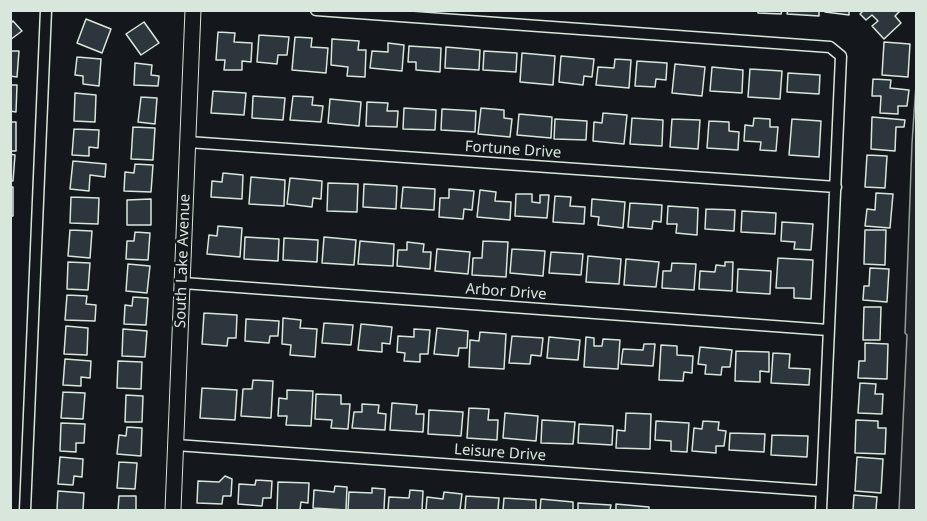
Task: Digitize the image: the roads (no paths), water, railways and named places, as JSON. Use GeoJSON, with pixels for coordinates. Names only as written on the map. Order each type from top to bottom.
{"type":"FeatureCollection","features":[{"type":"Feature","properties":{"kind":"street"},"geometry":{"type":"LineString","coordinates":[[25,510],[46,10]]}},
{"type":"Feature","properties":{"kind":"street","name":"South Lake Avenue"},"geometry":{"type":"LineString","coordinates":[[173,510],[192,10]]}},
{"type":"Feature","properties":{"kind":"street"},"geometry":{"type":"LineString","coordinates":[[316,10],[830,47],[841,57],[821,510]]}},
{"type":"Feature","properties":{"kind":"street","name":"Fortune Drive"},"geometry":{"type":"LineString","coordinates":[[188,142],[836,187]]}},
{"type":"Feature","properties":{"kind":"street","name":"Arbor Drive"},"geometry":{"type":"LineString","coordinates":[[183,283],[828,330]]}},
{"type":"Feature","properties":{"kind":"street","name":"Leisure Drive"},"geometry":{"type":"LineString","coordinates":[[176,445],[821,491]]}}]}
